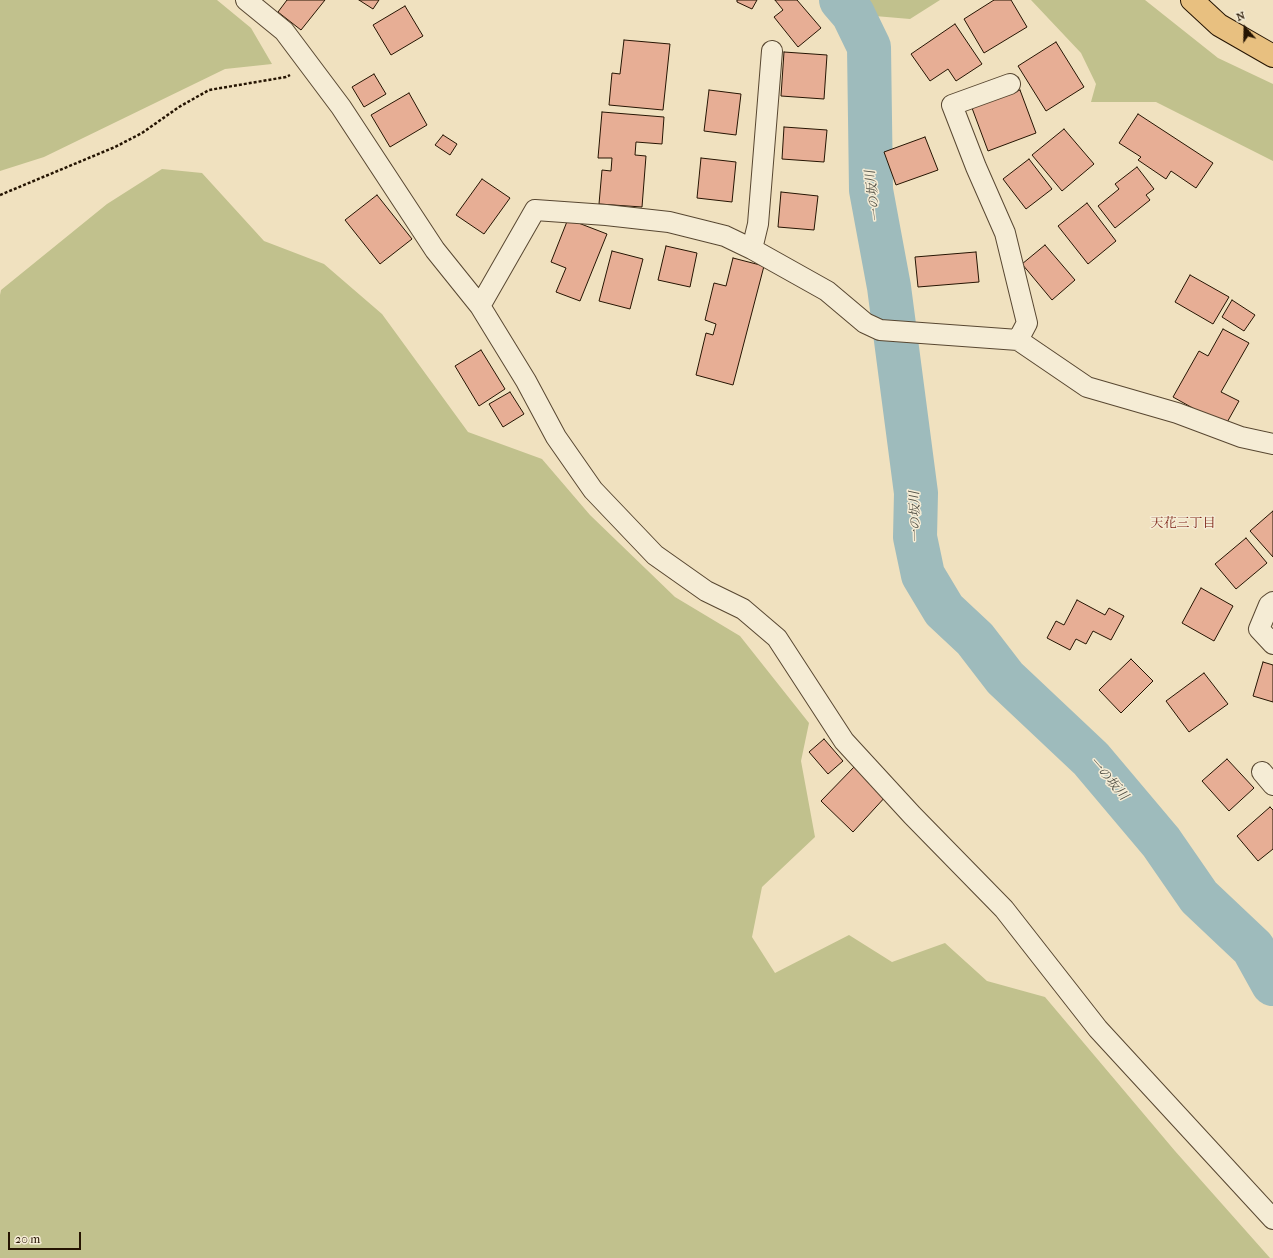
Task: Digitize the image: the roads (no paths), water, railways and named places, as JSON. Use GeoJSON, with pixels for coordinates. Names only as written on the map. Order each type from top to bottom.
{"type":"FeatureCollection","features":[{"type":"Feature","properties":{"kind":"main road"},"geometry":{"type":"LineString","coordinates":[[1192,0],[1219,25],[1273,56]]}},
{"type":"Feature","properties":{"kind":"street"},"geometry":{"type":"LineString","coordinates":[[246,0],[284,31],[341,106],[435,250],[480,306],[526,381],[556,437],[593,490],[655,555],[706,591],[743,609],[777,638],[844,741],[912,815],[1004,909],[1098,1029],[1273,1219]]}},
{"type":"Feature","properties":{"kind":"street"},"geometry":{"type":"LineString","coordinates":[[752,249],[758,224],[772,51]]}},
{"type":"Feature","properties":{"kind":"street"},"geometry":{"type":"LineString","coordinates":[[1010,84],[952,105],[976,167],[1005,233],[1027,323],[1018,340]]}},
{"type":"Feature","properties":{"kind":"street"},"geometry":{"type":"LineString","coordinates":[[480,306],[535,210],[606,215],[669,222],[725,236],[752,249],[827,291],[865,323],[880,330],[1018,340],[1087,387],[1177,414],[1241,437],[1273,444]]}},
{"type":"Feature","properties":{"kind":"street"},"geometry":{"type":"LineString","coordinates":[[1273,602],[1269,605],[1259,629],[1273,644]]}},
{"type":"Feature","properties":{"kind":"waterway","name":"一の坂川"},"geometry":{"type":"LineString","coordinates":[[841,0],[853,14],[869,47],[871,190],[889,287],[916,493],[915,537],[923,575],[944,610],[975,639],[1005,678],[1091,759],[1161,842],[1199,897],[1253,948],[1273,984]]}},
{"type":"Feature","properties":{"kind":"district","name":"天花三丁目"},"geometry":{"type":"Point","coordinates":[1183,524]}}]}
